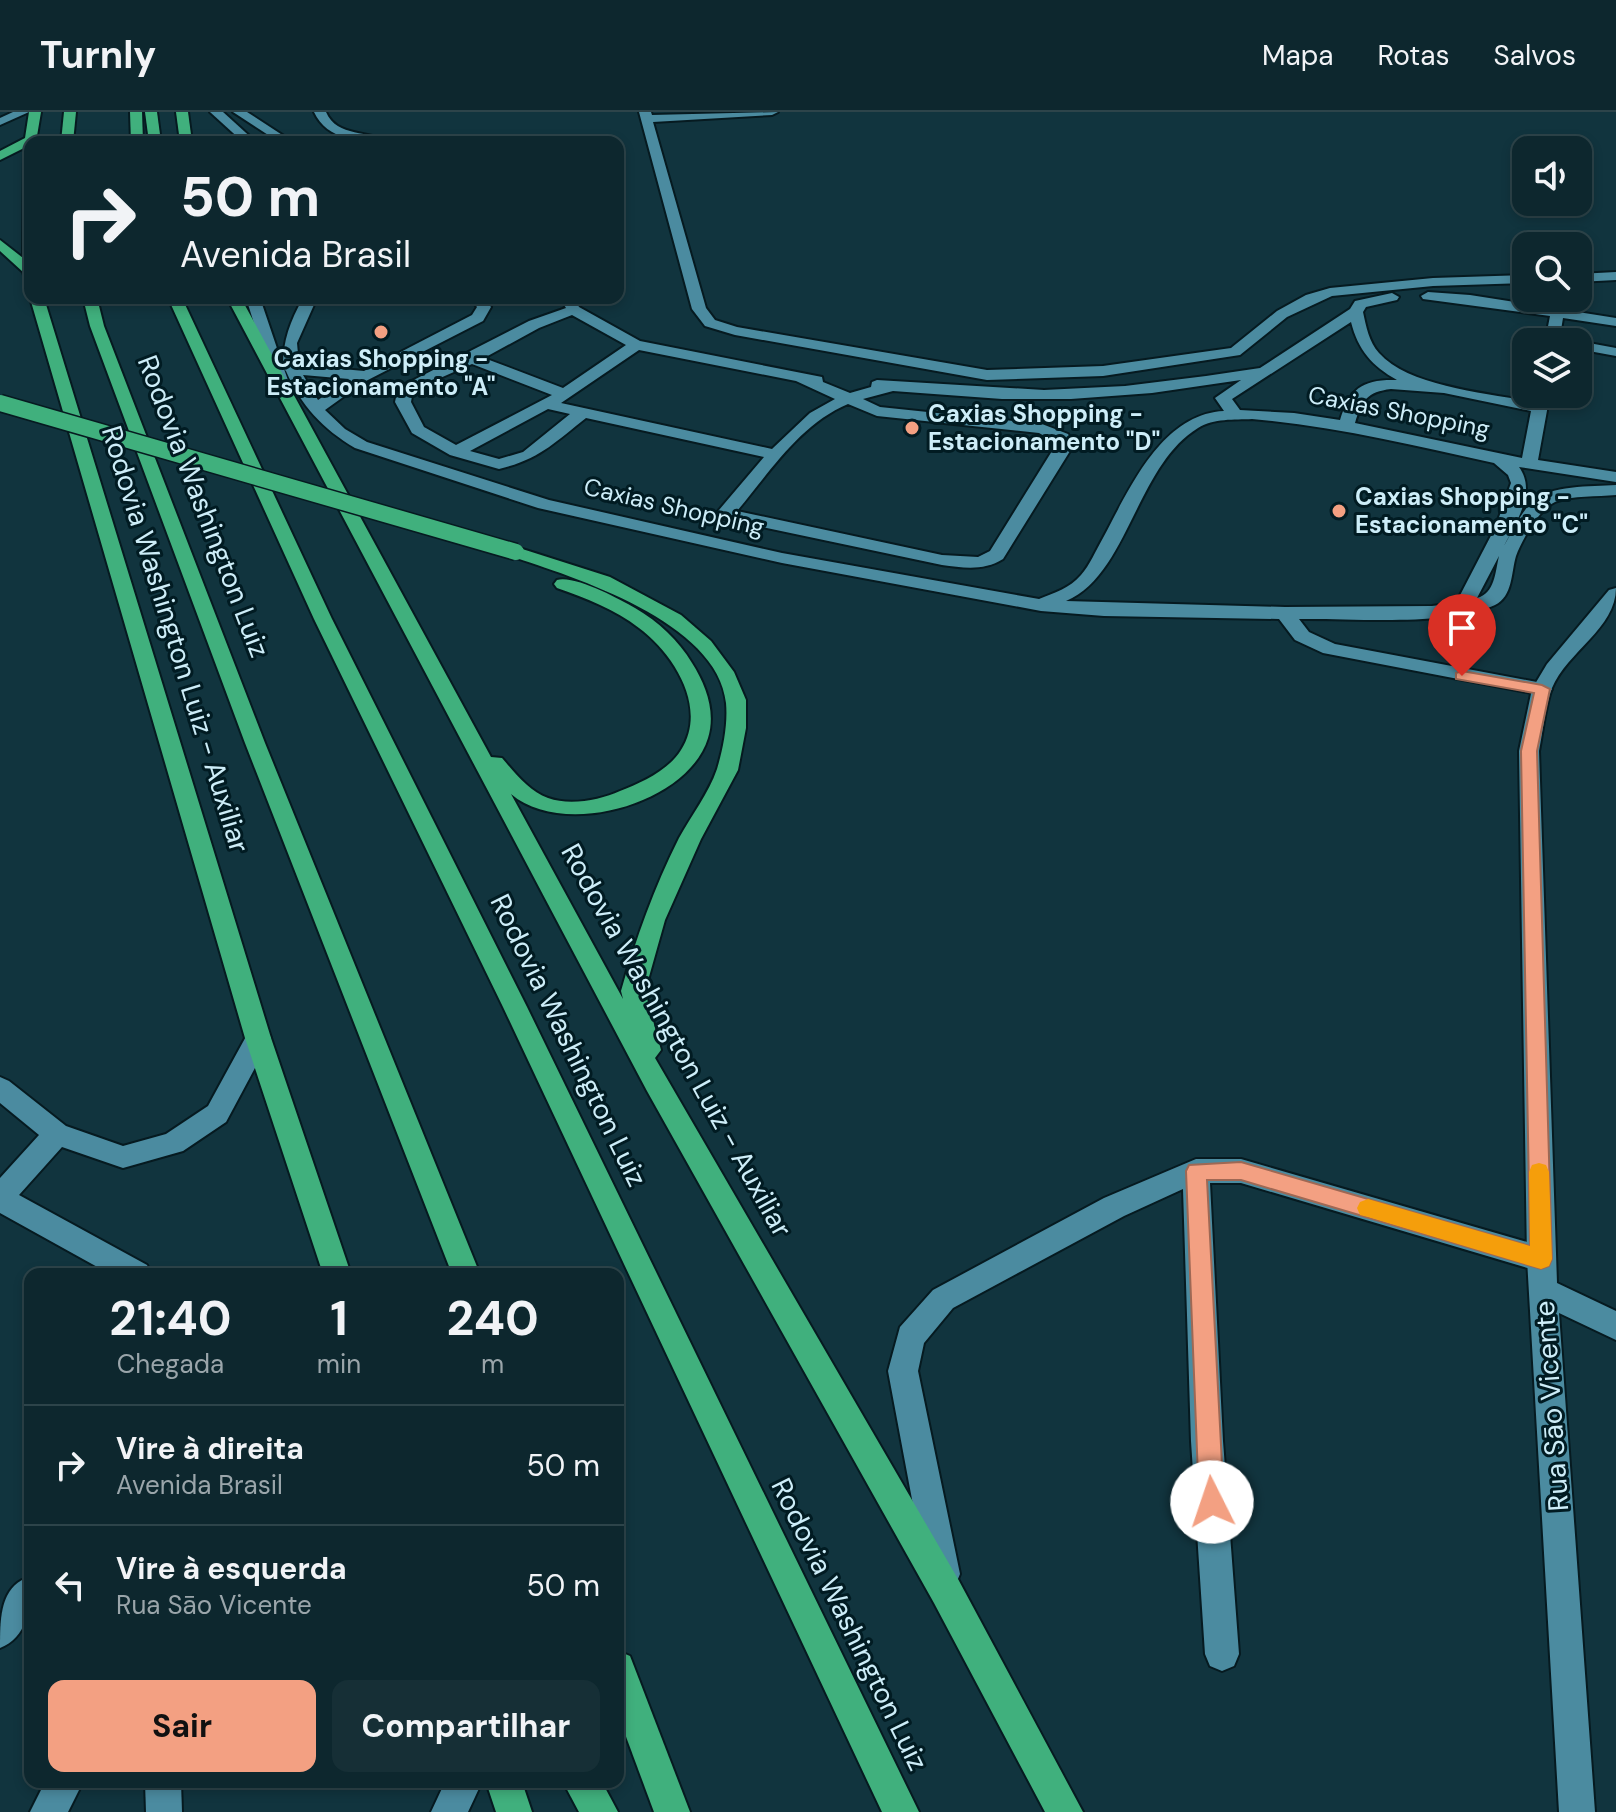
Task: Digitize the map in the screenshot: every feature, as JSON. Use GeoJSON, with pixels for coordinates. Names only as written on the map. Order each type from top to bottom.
{"type":"FeatureCollection","features":[{"type":"Feature","properties":{"kind":"highway"},"geometry":{"type":"LineString","coordinates":[[31,136],[35,112]]}},
{"type":"Feature","properties":{"kind":"highway"},"geometry":{"type":"LineString","coordinates":[[68,136],[70,112]]}},
{"type":"Feature","properties":{"kind":"highway"},"geometry":{"type":"LineString","coordinates":[[136,112],[137,136]]}},
{"type":"Feature","properties":{"kind":"highway"},"geometry":{"type":"LineString","coordinates":[[151,112],[154,136]]}},
{"type":"Feature","properties":{"kind":"highway"},"geometry":{"type":"LineString","coordinates":[[182,112],[186,136]]}},
{"type":"Feature","properties":{"kind":"highway"},"geometry":{"type":"LineString","coordinates":[[0,156],[24,145]]}},
{"type":"Feature","properties":{"kind":"highway"},"geometry":{"type":"LineString","coordinates":[[0,244],[24,268]]}},
{"type":"Feature","properties":{"kind":"highway","name":"Rodovia Washington Luiz - Auxiliar"},"geometry":{"type":"LineString","coordinates":[[39,304],[258,1038],[335,1268]]}},
{"type":"Feature","properties":{"kind":"highway","name":"Rodovia Washington Luiz"},"geometry":{"type":"LineString","coordinates":[[92,304],[97,326],[255,743],[464,1268]]}},
{"type":"Feature","properties":{"kind":"highway","name":"Rodovia Washington Luiz"},"geometry":{"type":"LineString","coordinates":[[178,304],[323,619],[515,1007],[901,1812]]}},
{"type":"Feature","properties":{"kind":"highway","name":"Rodovia Washington Luiz - Auxiliar"},"geometry":{"type":"LineString","coordinates":[[237,304],[656,1084],[946,1591],[1065,1812]]}},
{"type":"Feature","properties":{"kind":"highway"},"geometry":{"type":"LineString","coordinates":[[0,403],[514,559],[624,609],[655,631],[684,661],[699,697],[700,727],[690,753],[667,777],[627,797],[577,808],[551,807],[525,796],[471,737]]}},
{"type":"Feature","properties":{"kind":"highway"},"geometry":{"type":"LineString","coordinates":[[0,419],[604,581],[674,619],[711,654],[724,672],[736,700],[736,728],[727,770],[690,839],[653,920],[633,991],[656,1084]]}},
{"type":"Feature","properties":{"kind":"highway"},"geometry":{"type":"LineString","coordinates":[[624,1684],[672,1812]]}},
{"type":"Feature","properties":{"kind":"highway"},"geometry":{"type":"LineString","coordinates":[[506,1788],[514,1812]]}},
{"type":"Feature","properties":{"kind":"highway"},"geometry":{"type":"LineString","coordinates":[[585,1788],[600,1812]]}},
{"type":"Feature","properties":{"kind":"main road"},"geometry":{"type":"LineString","coordinates":[[0,119],[20,112]]}},
{"type":"Feature","properties":{"kind":"main road"},"geometry":{"type":"LineString","coordinates":[[208,112],[211,122],[229,136]]}},
{"type":"Feature","properties":{"kind":"main road"},"geometry":{"type":"LineString","coordinates":[[216,112],[243,136]]}},
{"type":"Feature","properties":{"kind":"main road"},"geometry":{"type":"LineString","coordinates":[[223,112],[257,136]]}},
{"type":"Feature","properties":{"kind":"main road"},"geometry":{"type":"LineString","coordinates":[[241,113],[266,112]]}},
{"type":"Feature","properties":{"kind":"main road"},"geometry":{"type":"LineString","coordinates":[[320,112],[322,120],[333,128],[362,136]]}},
{"type":"Feature","properties":{"kind":"main road"},"geometry":{"type":"LineString","coordinates":[[772,112],[646,116],[699,309],[710,323],[735,331],[987,375],[1103,371],[1235,352],[1282,314],[1311,298],[1330,292],[1418,283],[1512,280]]}},
{"type":"Feature","properties":{"kind":"main road"},"geometry":{"type":"LineString","coordinates":[[241,113],[277,136]]}},
{"type":"Feature","properties":{"kind":"main road"},"geometry":{"type":"LineString","coordinates":[[1592,277],[1616,276]]}},
{"type":"Feature","properties":{"kind":"main road","name":"Caxias Shopping"},"geometry":{"type":"LineString","coordinates":[[1041,605],[1072,592],[1089,578],[1162,455],[1210,402],[1356,312],[1360,304],[1414,296],[1470,299],[1616,322]]}},
{"type":"Feature","properties":{"kind":"main road"},"geometry":{"type":"LineString","coordinates":[[255,304],[283,389]]}},
{"type":"Feature","properties":{"kind":"main road"},"geometry":{"type":"LineString","coordinates":[[289,334],[306,304]]}},
{"type":"Feature","properties":{"kind":"main road"},"geometry":{"type":"LineString","coordinates":[[315,409],[368,375],[478,318],[484,307],[482,304]]}},
{"type":"Feature","properties":{"kind":"main road"},"geometry":{"type":"LineString","coordinates":[[583,412],[529,455],[499,464],[456,452],[418,430],[403,402],[403,395],[406,388],[471,358],[549,310],[570,304],[636,345],[803,379],[845,400],[877,411],[1042,429],[1062,437],[1065,443],[997,555],[990,560],[968,563],[916,555],[725,514],[810,422],[845,400],[894,386]]}},
{"type":"Feature","properties":{"kind":"main road","name":"Caxias Shopping"},"geometry":{"type":"LineString","coordinates":[[289,305],[290,367],[315,409],[339,432],[361,445],[544,504],[782,558],[1041,605],[1285,613],[1432,612],[1465,601],[1490,558],[1519,489],[1518,479],[1500,459]]}},
{"type":"Feature","properties":{"kind":"main road"},"geometry":{"type":"LineString","coordinates":[[1356,312],[1361,339],[1373,356],[1398,374],[1427,387]]}},
{"type":"Feature","properties":{"kind":"main road"},"geometry":{"type":"LineString","coordinates":[[1556,328],[1557,314]]}},
{"type":"Feature","properties":{"kind":"main road"},"geometry":{"type":"LineString","coordinates":[[456,452],[565,394],[636,345]]}},
{"type":"Feature","properties":{"kind":"main road"},"geometry":{"type":"LineString","coordinates":[[1592,348],[1616,352]]}},
{"type":"Feature","properties":{"kind":"main road"},"geometry":{"type":"LineString","coordinates":[[471,358],[565,394]]}},
{"type":"Feature","properties":{"kind":"main road"},"geometry":{"type":"LineString","coordinates":[[290,367],[339,376],[368,375]]}},
{"type":"Feature","properties":{"kind":"main road"},"geometry":{"type":"LineString","coordinates":[[1178,385],[1259,372]]}},
{"type":"Feature","properties":{"kind":"main road","name":"Caxias Shopping"},"geometry":{"type":"LineString","coordinates":[[803,379],[976,394],[1046,395],[1178,385],[1234,413],[1287,416]]}},
{"type":"Feature","properties":{"kind":"main road"},"geometry":{"type":"LineString","coordinates":[[1345,428],[1359,393],[1367,387],[1399,383],[1512,398]]}},
{"type":"Feature","properties":{"kind":"main road","name":"Caxias Shopping"},"geometry":{"type":"LineString","coordinates":[[1178,385],[1210,402],[1500,459],[1616,477]]}},
{"type":"Feature","properties":{"kind":"main road"},"geometry":{"type":"LineString","coordinates":[[546,404],[777,455]]}},
{"type":"Feature","properties":{"kind":"main road"},"geometry":{"type":"LineString","coordinates":[[1529,463],[1539,408]]}},
{"type":"Feature","properties":{"kind":"main road"},"geometry":{"type":"LineString","coordinates":[[1465,601],[1491,600],[1501,588],[1508,554],[1536,507],[1547,499],[1566,494],[1616,490]]}},
{"type":"Feature","properties":{"kind":"main road"},"geometry":{"type":"LineString","coordinates":[[1505,522],[1525,528]]}},
{"type":"Feature","properties":{"kind":"main road"},"geometry":{"type":"LineString","coordinates":[[1089,578],[1129,610]]}},
{"type":"Feature","properties":{"kind":"main road","name":"Rua Sāo Vicente"},"geometry":{"type":"LineString","coordinates":[[1577,1812],[1541,1259],[1529,751],[1542,689],[1554,668],[1616,594]]}},
{"type":"Feature","properties":{"kind":"main road"},"geometry":{"type":"LineString","coordinates":[[1285,613],[1302,636],[1330,649],[1542,689]]}},
{"type":"Feature","properties":{"kind":"main road"},"geometry":{"type":"LineString","coordinates":[[0,1088],[57,1134],[123,1157],[174,1143],[217,1114],[258,1038]]}},
{"type":"Feature","properties":{"kind":"main road"},"geometry":{"type":"LineString","coordinates":[[57,1134],[0,1198],[126,1268]]}},
{"type":"Feature","properties":{"kind":"main road"},"geometry":{"type":"LineString","coordinates":[[1196,1171],[1207,1441],[1222,1654]]}},
{"type":"Feature","properties":{"kind":"main road"},"geometry":{"type":"LineString","coordinates":[[946,1591],[903,1371],[910,1337],[943,1299],[1114,1207],[1196,1171],[1241,1171],[1541,1259]]}},
{"type":"Feature","properties":{"kind":"main road"},"geometry":{"type":"LineString","coordinates":[[1544,1291],[1616,1326]]}},
{"type":"Feature","properties":{"kind":"main road"},"geometry":{"type":"LineString","coordinates":[[0,1631],[17,1595]]}},
{"type":"Feature","properties":{"kind":"main road"},"geometry":{"type":"LineString","coordinates":[[48,1812],[62,1788]]}},
{"type":"Feature","properties":{"kind":"main road"},"geometry":{"type":"LineString","coordinates":[[163,1788],[164,1812]]}},
{"type":"Feature","properties":{"kind":"main road"},"geometry":{"type":"LineString","coordinates":[[449,1812],[461,1788]]}},
{"type":"Feature","properties":{"kind":"slow traffic"},"geometry":{"type":"LineString","coordinates":[[1368,1208],[1541,1259],[1539,1172]]}},
{"type":"Feature","properties":{"kind":"place","name":"Caxias Shopping - Estacionamento \"A\""},"geometry":{"type":"Point","coordinates":[381,332]}},
{"type":"Feature","properties":{"kind":"place","name":"Caxias Shopping - Estacionamento \"D\""},"geometry":{"type":"Point","coordinates":[912,428]}},
{"type":"Feature","properties":{"kind":"place","name":"Caxias Shopping - Estacionamento \"C\""},"geometry":{"type":"Point","coordinates":[1339,511]}},
{"type":"Feature","properties":{"kind":"route"},"geometry":{"type":"LineString","coordinates":[[1212,1502],[1196,1171],[1241,1171],[1541,1259],[1529,751],[1542,689],[1462,676]]}}]}
